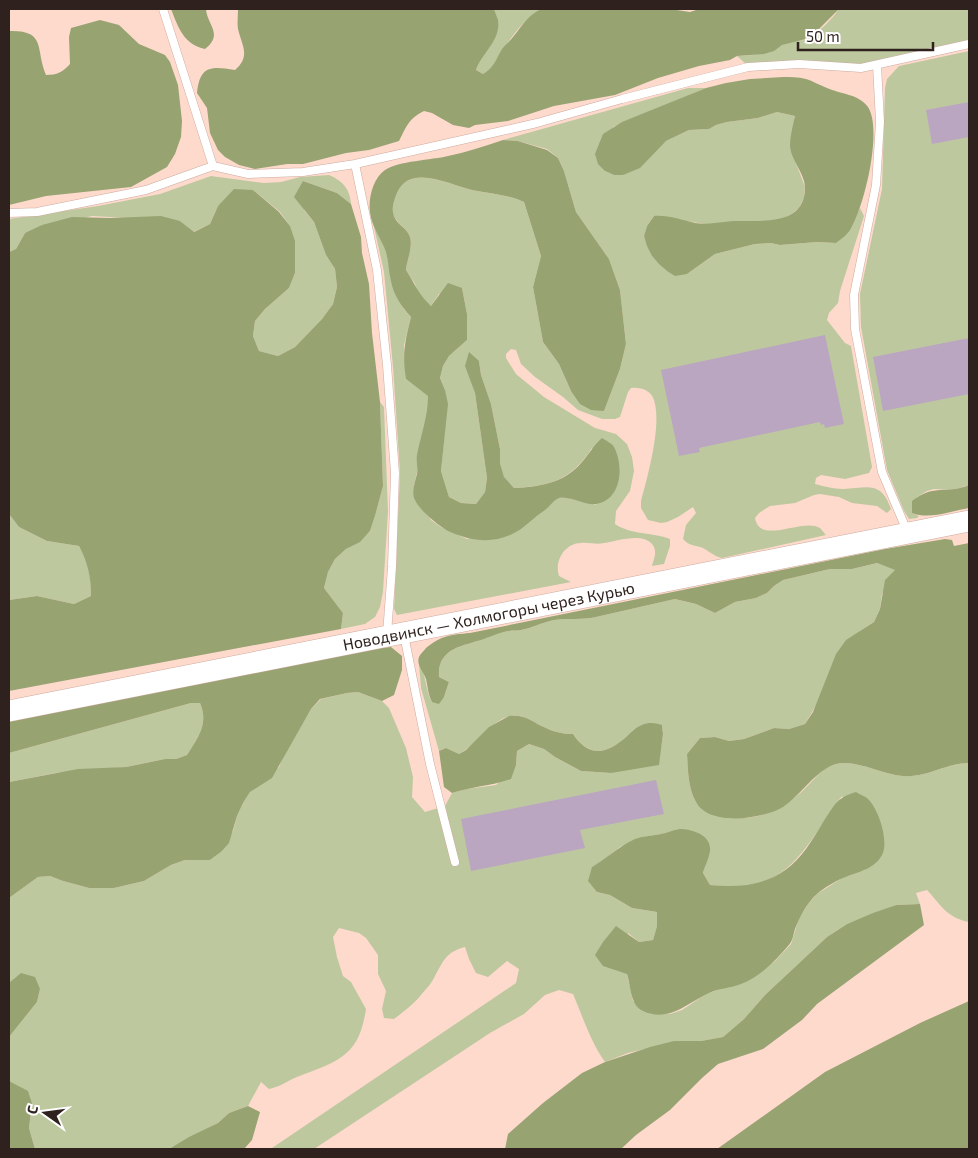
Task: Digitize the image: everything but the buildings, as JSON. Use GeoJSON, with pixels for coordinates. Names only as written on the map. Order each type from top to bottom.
{"type":"FeatureCollection","features":[{"type":"Feature","properties":{"kind":"main road","name":"Новодвинск — Холмогоры через Курью"},"geometry":{"type":"LineString","coordinates":[[9,711],[969,521]]}},
{"type":"Feature","properties":{"kind":"lane"},"geometry":{"type":"LineString","coordinates":[[163,9],[213,166]]}},
{"type":"Feature","properties":{"kind":"lane"},"geometry":{"type":"LineString","coordinates":[[9,213],[37,212],[146,190],[213,166],[248,174],[302,172],[355,164],[537,124],[622,99],[748,67],[798,64],[861,68],[969,44]]}},
{"type":"Feature","properties":{"kind":"lane"},"geometry":{"type":"LineString","coordinates":[[877,65],[880,122],[876,185],[854,295],[855,330],[882,472],[908,532]]}},
{"type":"Feature","properties":{"kind":"lane"},"geometry":{"type":"LineString","coordinates":[[355,164],[377,270],[387,365],[395,473],[392,568],[396,635],[455,862]]}},
{"type":"Feature","properties":{"kind":"green space"},"geometry":{"type":"Polygon","coordinates":[[[171,9],[206,9],[214,34],[211,44],[205,49],[192,44],[179,29],[171,9]]]}},
{"type":"Feature","properties":{"kind":"green space"},"geometry":{"type":"Polygon","coordinates":[[[238,9],[494,9],[498,20],[497,34],[476,70],[483,74],[492,66],[502,49],[525,22],[541,9],[670,9],[690,12],[699,9],[839,9],[806,39],[782,45],[774,51],[764,54],[737,56],[730,60],[699,66],[658,78],[615,95],[554,106],[508,121],[475,125],[469,128],[453,125],[432,113],[424,111],[411,120],[399,141],[369,150],[346,153],[303,164],[287,164],[255,169],[239,165],[225,157],[218,150],[210,133],[207,108],[197,93],[201,77],[208,70],[219,68],[235,70],[243,60],[244,51],[238,29],[238,9]]]}},
{"type":"Feature","properties":{"kind":"green space"},"geometry":{"type":"Polygon","coordinates":[[[494,9],[541,9],[519,28],[491,69],[483,74],[476,70],[495,36],[497,20],[494,9]]]}},
{"type":"Feature","properties":{"kind":"green space"},"geometry":{"type":"Polygon","coordinates":[[[839,9],[969,9],[969,40],[861,65],[797,60],[746,64],[737,56],[760,54],[785,44],[804,40],[823,27],[839,9]]]}},
{"type":"Feature","properties":{"kind":"green space"},"geometry":{"type":"Polygon","coordinates":[[[100,20],[119,25],[139,44],[165,55],[170,62],[178,85],[182,121],[181,137],[175,154],[167,167],[131,187],[46,196],[9,205],[9,31],[29,34],[35,38],[46,75],[50,75],[57,74],[70,64],[69,37],[71,28],[100,20]]]}},
{"type":"Feature","properties":{"kind":"green space"},"geometry":{"type":"Polygon","coordinates":[[[969,51],[969,485],[954,490],[934,489],[927,491],[917,497],[912,513],[919,516],[909,519],[887,470],[861,327],[860,294],[882,189],[885,88],[887,79],[899,66],[969,51]]]}},
{"type":"Feature","properties":{"kind":"green space"},"geometry":{"type":"Polygon","coordinates":[[[797,77],[809,80],[860,99],[868,107],[872,118],[873,150],[861,205],[850,230],[836,243],[755,244],[715,254],[687,274],[675,276],[659,264],[647,246],[644,236],[647,226],[654,216],[710,224],[733,221],[767,221],[788,216],[797,210],[802,202],[805,184],[790,146],[795,116],[777,112],[758,118],[727,122],[709,129],[689,130],[666,141],[640,168],[623,175],[614,175],[605,171],[598,164],[595,154],[603,134],[622,122],[706,88],[750,79],[797,77]]]}},
{"type":"Feature","properties":{"kind":"green space"},"geometry":{"type":"Polygon","coordinates":[[[688,88],[706,88],[613,127],[605,171],[614,175],[623,175],[666,141],[689,130],[709,129],[727,122],[758,118],[777,112],[795,116],[790,147],[805,187],[804,198],[799,208],[777,221],[767,222],[750,221],[705,224],[654,216],[647,226],[644,236],[652,256],[667,271],[687,274],[715,254],[755,244],[836,243],[853,224],[860,208],[864,216],[840,291],[838,303],[829,313],[827,320],[845,343],[851,346],[872,467],[869,473],[845,479],[821,475],[816,478],[815,484],[840,489],[872,488],[883,493],[891,509],[887,513],[877,506],[852,503],[839,497],[820,494],[795,503],[770,506],[755,518],[759,526],[765,530],[773,531],[813,526],[820,528],[826,535],[722,558],[717,556],[683,539],[686,525],[696,513],[693,507],[678,517],[661,523],[648,520],[641,508],[655,436],[656,410],[653,397],[641,389],[631,388],[620,417],[602,419],[578,410],[535,377],[521,364],[516,350],[511,349],[506,354],[506,358],[516,374],[544,397],[595,428],[616,434],[627,444],[632,457],[634,471],[630,491],[616,511],[615,524],[635,532],[670,539],[670,546],[664,564],[652,566],[655,549],[648,540],[642,538],[629,538],[601,544],[575,544],[566,549],[558,565],[559,576],[571,582],[397,615],[394,609],[400,473],[384,272],[374,227],[386,252],[396,295],[411,317],[404,345],[406,379],[428,395],[428,412],[417,457],[417,472],[414,486],[431,520],[441,527],[467,539],[536,517],[558,498],[570,498],[596,505],[592,448],[584,459],[568,474],[549,483],[514,488],[504,478],[491,404],[481,375],[479,361],[471,380],[475,393],[487,478],[485,492],[476,504],[461,503],[449,497],[441,471],[445,429],[445,390],[440,378],[443,366],[449,356],[467,340],[467,314],[462,288],[439,294],[431,306],[419,296],[415,284],[406,270],[411,246],[410,237],[395,219],[393,205],[397,193],[403,184],[411,179],[421,178],[431,178],[524,202],[541,256],[533,287],[543,342],[559,364],[571,391],[604,411],[620,369],[626,344],[620,290],[609,259],[576,212],[564,171],[558,158],[547,149],[518,141],[503,140],[688,88]]]}},
{"type":"Feature","properties":{"kind":"green space"},"geometry":{"type":"Polygon","coordinates":[[[503,140],[518,141],[547,150],[558,158],[564,171],[576,212],[609,259],[620,290],[626,344],[620,369],[604,411],[591,410],[580,404],[571,391],[559,364],[543,342],[533,287],[541,256],[524,202],[511,197],[472,190],[431,178],[411,179],[403,184],[397,193],[393,210],[395,219],[406,230],[411,241],[406,270],[420,293],[431,306],[448,283],[462,288],[467,314],[467,340],[449,356],[443,366],[440,378],[448,404],[441,471],[449,497],[461,503],[476,504],[485,492],[487,478],[475,393],[465,366],[469,352],[479,361],[481,375],[491,404],[500,449],[500,463],[504,477],[514,488],[542,485],[568,475],[582,462],[602,438],[613,446],[619,463],[619,481],[616,489],[605,501],[588,504],[569,498],[559,498],[521,529],[503,538],[485,540],[466,538],[448,531],[425,513],[414,497],[417,455],[426,418],[428,396],[406,379],[405,348],[411,317],[401,305],[394,291],[386,251],[371,216],[370,201],[372,189],[377,178],[391,167],[476,149],[503,140]]]}},
{"type":"Feature","properties":{"kind":"green space"},"geometry":{"type":"Polygon","coordinates":[[[329,175],[345,186],[351,204],[337,193],[303,181],[304,210],[314,222],[326,255],[335,269],[337,287],[333,304],[322,319],[295,347],[278,356],[259,351],[253,336],[255,321],[265,309],[289,288],[295,273],[290,226],[280,212],[253,190],[218,206],[210,224],[193,232],[180,221],[92,216],[25,233],[16,249],[9,252],[9,219],[98,206],[160,194],[211,176],[264,183],[281,182],[300,177],[329,175]]]}},
{"type":"Feature","properties":{"kind":"green space"},"geometry":{"type":"Polygon","coordinates":[[[303,181],[337,193],[351,204],[361,237],[362,253],[369,284],[372,333],[380,402],[383,486],[375,516],[370,531],[360,542],[346,549],[335,559],[328,572],[324,588],[343,613],[341,629],[9,691],[9,600],[37,596],[74,604],[91,596],[88,570],[79,546],[47,541],[19,527],[9,514],[9,252],[16,249],[25,233],[42,225],[72,217],[161,216],[180,221],[194,232],[210,224],[218,206],[234,189],[253,190],[279,212],[290,226],[295,241],[295,273],[289,288],[265,309],[255,321],[253,336],[259,351],[278,356],[295,347],[322,319],[333,304],[337,287],[335,269],[326,255],[314,222],[294,197],[303,181]]]}},
{"type":"Feature","properties":{"kind":"green space"},"geometry":{"type":"Polygon","coordinates":[[[380,402],[384,407],[388,511],[383,592],[380,607],[375,617],[365,624],[341,629],[343,613],[324,588],[328,572],[335,559],[346,549],[360,541],[370,531],[375,516],[383,486],[380,402]]]}},
{"type":"Feature","properties":{"kind":"green space"},"geometry":{"type":"Polygon","coordinates":[[[969,485],[969,508],[926,516],[912,513],[912,501],[927,492],[961,488],[969,485]]]}},
{"type":"Feature","properties":{"kind":"green space"},"geometry":{"type":"Polygon","coordinates":[[[9,514],[19,527],[47,541],[79,546],[89,570],[91,596],[74,604],[37,596],[9,600],[9,514]]]}},
{"type":"Feature","properties":{"kind":"green space"},"geometry":{"type":"Polygon","coordinates":[[[945,539],[952,540],[954,546],[969,543],[969,763],[952,765],[912,776],[895,775],[861,765],[836,764],[815,777],[783,807],[763,815],[724,818],[703,810],[696,802],[691,791],[687,754],[700,738],[715,737],[729,741],[744,739],[774,728],[789,729],[805,724],[813,712],[836,654],[846,640],[874,622],[880,609],[885,580],[895,570],[877,563],[852,569],[830,569],[783,580],[767,593],[756,598],[735,602],[715,613],[696,604],[675,599],[596,617],[554,620],[525,629],[503,632],[460,646],[447,654],[439,667],[439,677],[449,682],[444,697],[439,704],[432,702],[426,679],[418,660],[426,648],[447,636],[470,633],[885,549],[945,539]]]}},
{"type":"Feature","properties":{"kind":"green space"},"geometry":{"type":"Polygon","coordinates":[[[877,563],[896,570],[882,594],[880,609],[874,622],[860,631],[805,724],[789,729],[774,728],[744,739],[729,741],[715,737],[700,738],[687,754],[691,791],[696,802],[707,812],[724,817],[751,817],[767,813],[787,802],[800,793],[824,770],[836,764],[861,765],[895,775],[912,776],[952,765],[969,763],[969,922],[950,914],[927,890],[916,893],[920,904],[896,905],[847,924],[827,937],[765,995],[744,1019],[723,1037],[701,1041],[674,1042],[628,1053],[605,1062],[591,1037],[573,994],[559,990],[545,995],[524,1014],[490,1033],[314,1149],[259,1149],[272,1148],[516,983],[519,969],[507,961],[488,977],[476,973],[465,947],[454,951],[446,957],[431,984],[412,1005],[394,1019],[384,1018],[382,1009],[386,991],[378,974],[378,955],[366,938],[359,933],[339,928],[333,937],[343,976],[351,982],[366,1009],[358,1038],[344,1055],[335,1061],[273,1088],[269,1089],[261,1082],[248,1106],[229,1113],[218,1123],[169,1149],[35,1149],[29,1128],[32,1103],[28,1092],[9,1081],[9,1037],[37,1002],[40,989],[9,983],[9,898],[38,877],[50,876],[89,888],[114,888],[144,881],[171,865],[185,860],[210,860],[221,852],[233,831],[237,816],[250,792],[279,767],[311,709],[321,699],[347,693],[358,692],[382,701],[389,708],[406,748],[413,777],[412,797],[425,812],[445,806],[452,793],[496,785],[516,765],[517,751],[529,744],[544,749],[581,771],[611,773],[660,754],[663,734],[662,725],[632,734],[612,747],[600,751],[588,749],[573,734],[552,731],[520,716],[514,716],[502,719],[496,723],[459,754],[446,748],[439,751],[421,688],[419,664],[432,702],[444,697],[449,682],[439,677],[439,668],[442,660],[452,650],[499,633],[525,629],[554,620],[596,617],[675,599],[696,604],[715,613],[735,602],[756,598],[767,593],[783,580],[830,569],[852,569],[877,563]],[[842,796],[801,854],[775,876],[760,883],[741,887],[710,885],[703,873],[710,849],[678,829],[648,836],[620,847],[606,859],[592,867],[597,892],[610,895],[632,908],[657,912],[657,926],[653,940],[639,942],[628,933],[627,974],[633,1001],[654,1014],[670,1014],[682,1010],[706,994],[753,977],[775,961],[791,944],[799,918],[817,894],[842,878],[865,870],[842,796]]]}},
{"type":"Feature","properties":{"kind":"green space"},"geometry":{"type":"Polygon","coordinates":[[[391,647],[402,656],[402,670],[394,695],[382,701],[358,692],[320,699],[311,709],[272,778],[250,792],[243,803],[229,843],[210,860],[185,860],[171,865],[144,881],[114,888],[89,888],[50,876],[38,877],[9,898],[9,782],[78,769],[126,767],[165,759],[176,759],[187,755],[201,730],[203,717],[200,703],[191,703],[9,753],[9,719],[363,650],[391,647]]]}},
{"type":"Feature","properties":{"kind":"green space"},"geometry":{"type":"Polygon","coordinates":[[[191,703],[200,703],[203,724],[187,755],[176,759],[165,759],[126,767],[56,773],[9,782],[9,753],[191,703]]]}},
{"type":"Feature","properties":{"kind":"green space"},"geometry":{"type":"Polygon","coordinates":[[[509,716],[524,717],[552,731],[573,734],[585,747],[598,751],[605,750],[619,743],[642,725],[652,723],[662,725],[663,734],[659,765],[611,773],[581,771],[544,749],[529,744],[517,751],[516,765],[511,779],[452,793],[444,787],[439,751],[446,748],[459,754],[466,750],[489,727],[509,716]]]}},
{"type":"Feature","properties":{"kind":"green space"},"geometry":{"type":"Polygon","coordinates":[[[856,792],[868,799],[876,811],[882,825],[883,853],[876,863],[860,872],[836,881],[817,894],[810,901],[802,915],[790,944],[773,963],[754,978],[709,993],[670,1013],[652,1014],[643,1011],[633,1000],[627,974],[603,966],[595,955],[616,926],[639,942],[653,940],[657,926],[657,912],[632,908],[610,895],[597,892],[588,881],[592,867],[634,839],[679,829],[690,830],[704,837],[710,845],[703,873],[710,885],[739,886],[752,884],[776,876],[797,860],[835,805],[845,796],[856,792]]]}},
{"type":"Feature","properties":{"kind":"green space"},"geometry":{"type":"Polygon","coordinates":[[[920,904],[924,925],[817,1004],[802,1020],[763,1049],[718,1064],[670,1110],[636,1135],[621,1149],[505,1149],[508,1134],[543,1103],[582,1073],[605,1062],[650,1047],[674,1041],[701,1041],[723,1037],[744,1019],[765,995],[827,937],[847,924],[873,913],[896,905],[920,904]]]}},
{"type":"Feature","properties":{"kind":"green space"},"geometry":{"type":"Polygon","coordinates":[[[21,973],[35,977],[40,989],[37,1002],[9,1037],[9,983],[21,973]]]}},
{"type":"Feature","properties":{"kind":"green space"},"geometry":{"type":"Polygon","coordinates":[[[969,1001],[969,1149],[717,1149],[825,1072],[920,1023],[969,1001]]]}},
{"type":"Feature","properties":{"kind":"green space"},"geometry":{"type":"Polygon","coordinates":[[[9,1081],[28,1091],[32,1103],[29,1128],[35,1149],[9,1149],[9,1081]]]}},
{"type":"Feature","properties":{"kind":"green space"},"geometry":{"type":"Polygon","coordinates":[[[248,1106],[260,1112],[252,1140],[244,1149],[169,1149],[218,1123],[229,1113],[248,1106]]]}}]}
